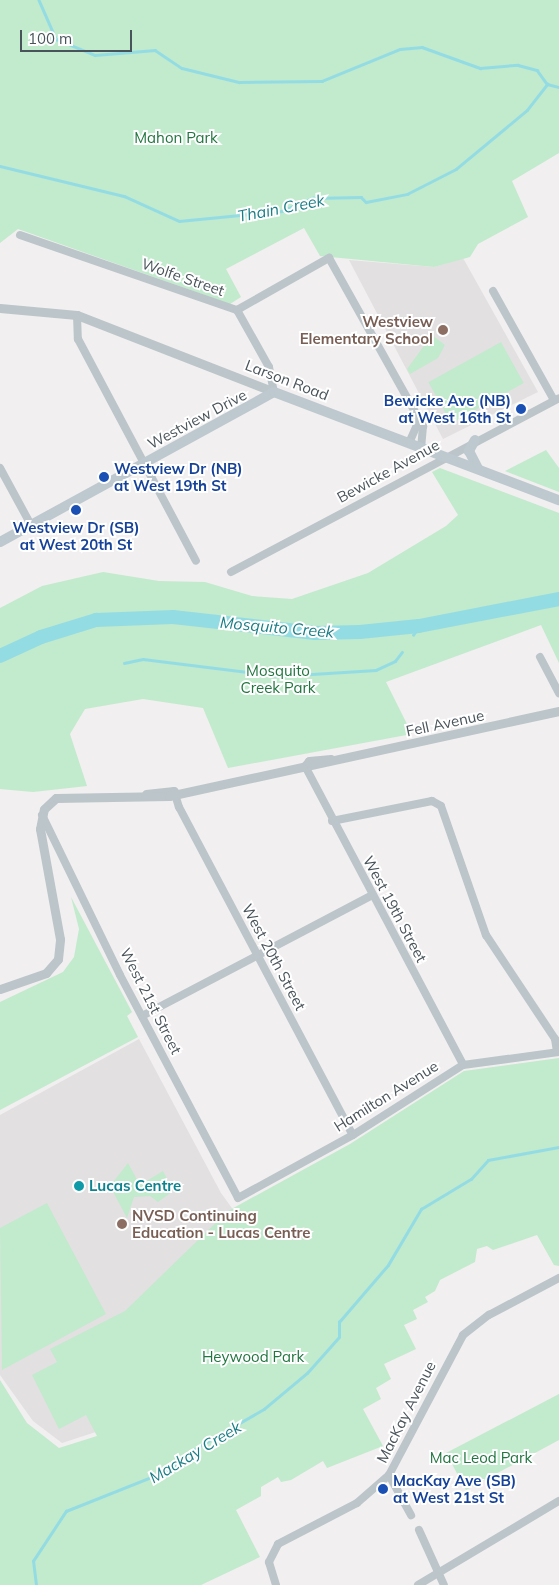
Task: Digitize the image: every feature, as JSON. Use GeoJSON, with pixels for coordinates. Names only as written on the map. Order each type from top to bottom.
{"type":"FeatureCollection","features":[{"type":"Feature","properties":{"kind":"main road","name":"Larson Road"},"geometry":{"type":"LineString","coordinates":[[274,392],[559,500]]}},
{"type":"Feature","properties":{"kind":"main road","name":"Westview Drive"},"geometry":{"type":"LineString","coordinates":[[0,542],[274,392]]}},
{"type":"Feature","properties":{"kind":"main road"},"geometry":{"type":"LineString","coordinates":[[475,440],[469,451],[478,470]]}},
{"type":"Feature","properties":{"kind":"street","name":"Wolfe Street"},"geometry":{"type":"LineString","coordinates":[[20,235],[237,310],[329,258],[418,423]]}},
{"type":"Feature","properties":{"kind":"street"},"geometry":{"type":"LineString","coordinates":[[493,291],[557,399]]}},
{"type":"Feature","properties":{"kind":"street","name":"Larson Road"},"geometry":{"type":"LineString","coordinates":[[0,308],[76,315],[274,392]]}},
{"type":"Feature","properties":{"kind":"street"},"geometry":{"type":"LineString","coordinates":[[237,310],[269,367],[274,392]]}},
{"type":"Feature","properties":{"kind":"street"},"geometry":{"type":"LineString","coordinates":[[76,315],[78,339],[196,561]]}},
{"type":"Feature","properties":{"kind":"street","name":"Bewicke Avenue"},"geometry":{"type":"LineString","coordinates":[[231,572],[442,457],[557,399]]}},
{"type":"Feature","properties":{"kind":"street"},"geometry":{"type":"LineString","coordinates":[[409,443],[418,423]]}},
{"type":"Feature","properties":{"kind":"street"},"geometry":{"type":"LineString","coordinates":[[418,423],[425,436],[421,448]]}},
{"type":"Feature","properties":{"kind":"street"},"geometry":{"type":"LineString","coordinates":[[0,468],[31,525]]}},
{"type":"Feature","properties":{"kind":"street"},"geometry":{"type":"LineString","coordinates":[[540,657],[559,693]]}},
{"type":"Feature","properties":{"kind":"street","name":"Fell Avenue"},"geometry":{"type":"LineString","coordinates":[[42,814],[50,802],[63,796],[145,794],[157,797],[559,711]]}},
{"type":"Feature","properties":{"kind":"street","name":"West 19th Street"},"geometry":{"type":"LineString","coordinates":[[306,766],[332,821],[463,1065]]}},
{"type":"Feature","properties":{"kind":"street","name":"West 20th Street"},"geometry":{"type":"LineString","coordinates":[[174,792],[257,955],[353,1135]]}},
{"type":"Feature","properties":{"kind":"street"},"geometry":{"type":"LineString","coordinates":[[332,821],[432,800],[441,806],[486,935],[555,1039],[558,1052]]}},
{"type":"Feature","properties":{"kind":"street"},"geometry":{"type":"LineString","coordinates":[[0,989],[46,973],[58,959],[60,939],[42,814]]}},
{"type":"Feature","properties":{"kind":"street","name":"West 21st Street"},"geometry":{"type":"LineString","coordinates":[[42,814],[142,1016],[238,1198]]}},
{"type":"Feature","properties":{"kind":"street"},"geometry":{"type":"LineString","coordinates":[[142,1016],[372,895]]}},
{"type":"Feature","properties":{"kind":"street","name":"Hamilton Avenue"},"geometry":{"type":"LineString","coordinates":[[238,1198],[353,1135],[463,1065],[558,1052]]}},
{"type":"Feature","properties":{"kind":"street","name":"MacKay Avenue"},"geometry":{"type":"LineString","coordinates":[[276,1585],[269,1567],[272,1554],[282,1540],[357,1503],[389,1475],[463,1335],[489,1315],[559,1278]]}},
{"type":"Feature","properties":{"kind":"street"},"geometry":{"type":"LineString","coordinates":[[389,1475],[411,1515]]}},
{"type":"Feature","properties":{"kind":"street"},"geometry":{"type":"LineString","coordinates":[[418,1585],[559,1501]]}},
{"type":"Feature","properties":{"kind":"street"},"geometry":{"type":"LineString","coordinates":[[419,1530],[444,1585]]}},
{"type":"Feature","properties":{"kind":"shaded area","name":"Westview Elementary School"},"geometry":{"type":"Polygon","coordinates":[[[463,258],[538,392],[443,439],[349,260],[434,267],[463,258]]]}},
{"type":"Feature","properties":{"kind":"shaded area","name":"NVSD Continuing Education - Lucas Centre"},"geometry":{"type":"Polygon","coordinates":[[[139,1039],[221,1193],[266,1255],[105,1429],[62,1443],[33,1421],[0,1375],[0,1115],[139,1039]]]}},
{"type":"Feature","properties":{"kind":"green space","name":"Mahon Park"},"geometry":{"type":"Polygon","coordinates":[[[0,0],[559,0],[559,153],[512,181],[528,217],[478,244],[470,257],[434,267],[320,256],[304,228],[226,269],[241,297],[230,304],[18,229],[0,243],[0,0]]]}},
{"type":"Feature","properties":{"kind":"green space"},"geometry":{"type":"Polygon","coordinates":[[[432,335],[445,345],[438,358],[410,374],[407,369],[432,335]]]}},
{"type":"Feature","properties":{"kind":"green space"},"geometry":{"type":"Polygon","coordinates":[[[501,342],[524,383],[451,423],[428,382],[501,342]]]}},
{"type":"Feature","properties":{"kind":"green space"},"geometry":{"type":"Polygon","coordinates":[[[546,450],[559,468],[559,492],[505,471],[546,450]]]}},
{"type":"Feature","properties":{"kind":"green space","name":"Mosquito Creek Park"},"geometry":{"type":"Polygon","coordinates":[[[440,468],[559,513],[559,663],[541,625],[386,682],[412,734],[228,768],[203,708],[143,699],[85,709],[70,734],[87,786],[33,792],[0,789],[0,608],[42,586],[103,572],[159,581],[205,582],[252,596],[292,599],[368,573],[446,526],[458,515],[432,472],[440,468]]]}},
{"type":"Feature","properties":{"kind":"green space"},"geometry":{"type":"Polygon","coordinates":[[[71,897],[132,1012],[127,1016],[138,1037],[0,1110],[0,1002],[63,972],[74,957],[79,929],[71,897]]]}},
{"type":"Feature","properties":{"kind":"green space","name":"Heywood Park"},"geometry":{"type":"Polygon","coordinates":[[[559,1058],[559,1266],[554,1265],[537,1235],[493,1250],[487,1246],[477,1249],[475,1262],[440,1280],[435,1291],[425,1297],[428,1302],[413,1310],[417,1319],[404,1325],[416,1349],[384,1364],[391,1379],[376,1388],[381,1399],[363,1409],[383,1446],[327,1468],[323,1461],[291,1480],[281,1482],[278,1477],[261,1487],[261,1496],[236,1510],[260,1557],[201,1585],[0,1585],[0,1380],[27,1423],[59,1448],[97,1436],[86,1415],[59,1429],[32,1375],[57,1362],[50,1349],[125,1311],[228,1211],[350,1144],[464,1071],[559,1058]]]}},
{"type":"Feature","properties":{"kind":"green space"},"geometry":{"type":"Polygon","coordinates":[[[128,1163],[140,1185],[163,1171],[173,1191],[158,1202],[150,1196],[134,1197],[127,1218],[110,1186],[128,1163]]]}},
{"type":"Feature","properties":{"kind":"green space"},"geometry":{"type":"Polygon","coordinates":[[[47,1203],[106,1314],[2,1370],[0,1228],[47,1203]]]}},
{"type":"Feature","properties":{"kind":"green space","name":"Mac Leod Park"},"geometry":{"type":"Polygon","coordinates":[[[559,1394],[559,1440],[466,1490],[446,1453],[559,1394]]]}},
{"type":"Feature","properties":{"kind":"waterway"},"geometry":{"type":"LineString","coordinates":[[39,0],[56,39],[95,55],[155,50],[182,68],[239,82],[322,81],[400,49],[422,47],[480,68],[518,65],[537,70],[547,84]]}},
{"type":"Feature","properties":{"kind":"waterway","name":"Thain Creek"},"geometry":{"type":"LineString","coordinates":[[547,84],[559,87]]}},
{"type":"Feature","properties":{"kind":"waterway","name":"Thain Creek"},"geometry":{"type":"LineString","coordinates":[[0,166],[124,196],[179,221],[282,211],[313,198],[361,197],[366,202],[407,194],[456,169],[527,110],[547,84]]}},
{"type":"Feature","properties":{"kind":"waterway","name":"Mosquito Creek"},"geometry":{"type":"LineString","coordinates":[[0,656],[41,637],[96,620],[173,617],[315,633],[360,632],[419,626],[559,599]]}},
{"type":"Feature","properties":{"kind":"waterway"},"geometry":{"type":"LineString","coordinates":[[413,635],[419,626]]}},
{"type":"Feature","properties":{"kind":"waterway"},"geometry":{"type":"LineString","coordinates":[[124,663],[143,659],[280,676],[376,670],[395,661],[402,652]]}},
{"type":"Feature","properties":{"kind":"waterway","name":"Mackay Creek"},"geometry":{"type":"LineString","coordinates":[[36,1585],[33,1561],[66,1511],[174,1468],[179,1458],[264,1409],[307,1373],[339,1337],[339,1322],[388,1265],[421,1209],[471,1179],[488,1160],[559,1147]]}},
{"type":"Feature","properties":{"kind":"place","name":"Westview Elementary School"},"geometry":{"type":"Point","coordinates":[443,330]}},
{"type":"Feature","properties":{"kind":"place","name":"Bewicke Ave (NB) at West 16th St"},"geometry":{"type":"Point","coordinates":[521,409]}},
{"type":"Feature","properties":{"kind":"place","name":"Westview Dr (NB) at West 19th St"},"geometry":{"type":"Point","coordinates":[104,477]}},
{"type":"Feature","properties":{"kind":"place","name":"Westview Dr (SB) at West 20th St"},"geometry":{"type":"Point","coordinates":[76,510]}},
{"type":"Feature","properties":{"kind":"place","name":"Lucas Centre"},"geometry":{"type":"Point","coordinates":[79,1186]}},
{"type":"Feature","properties":{"kind":"place","name":"NVSD Continuing Education - Lucas Centre"},"geometry":{"type":"Point","coordinates":[122,1224]}},
{"type":"Feature","properties":{"kind":"place","name":"MacKay Ave (SB) at West 21st St"},"geometry":{"type":"Point","coordinates":[383,1489]}}]}
